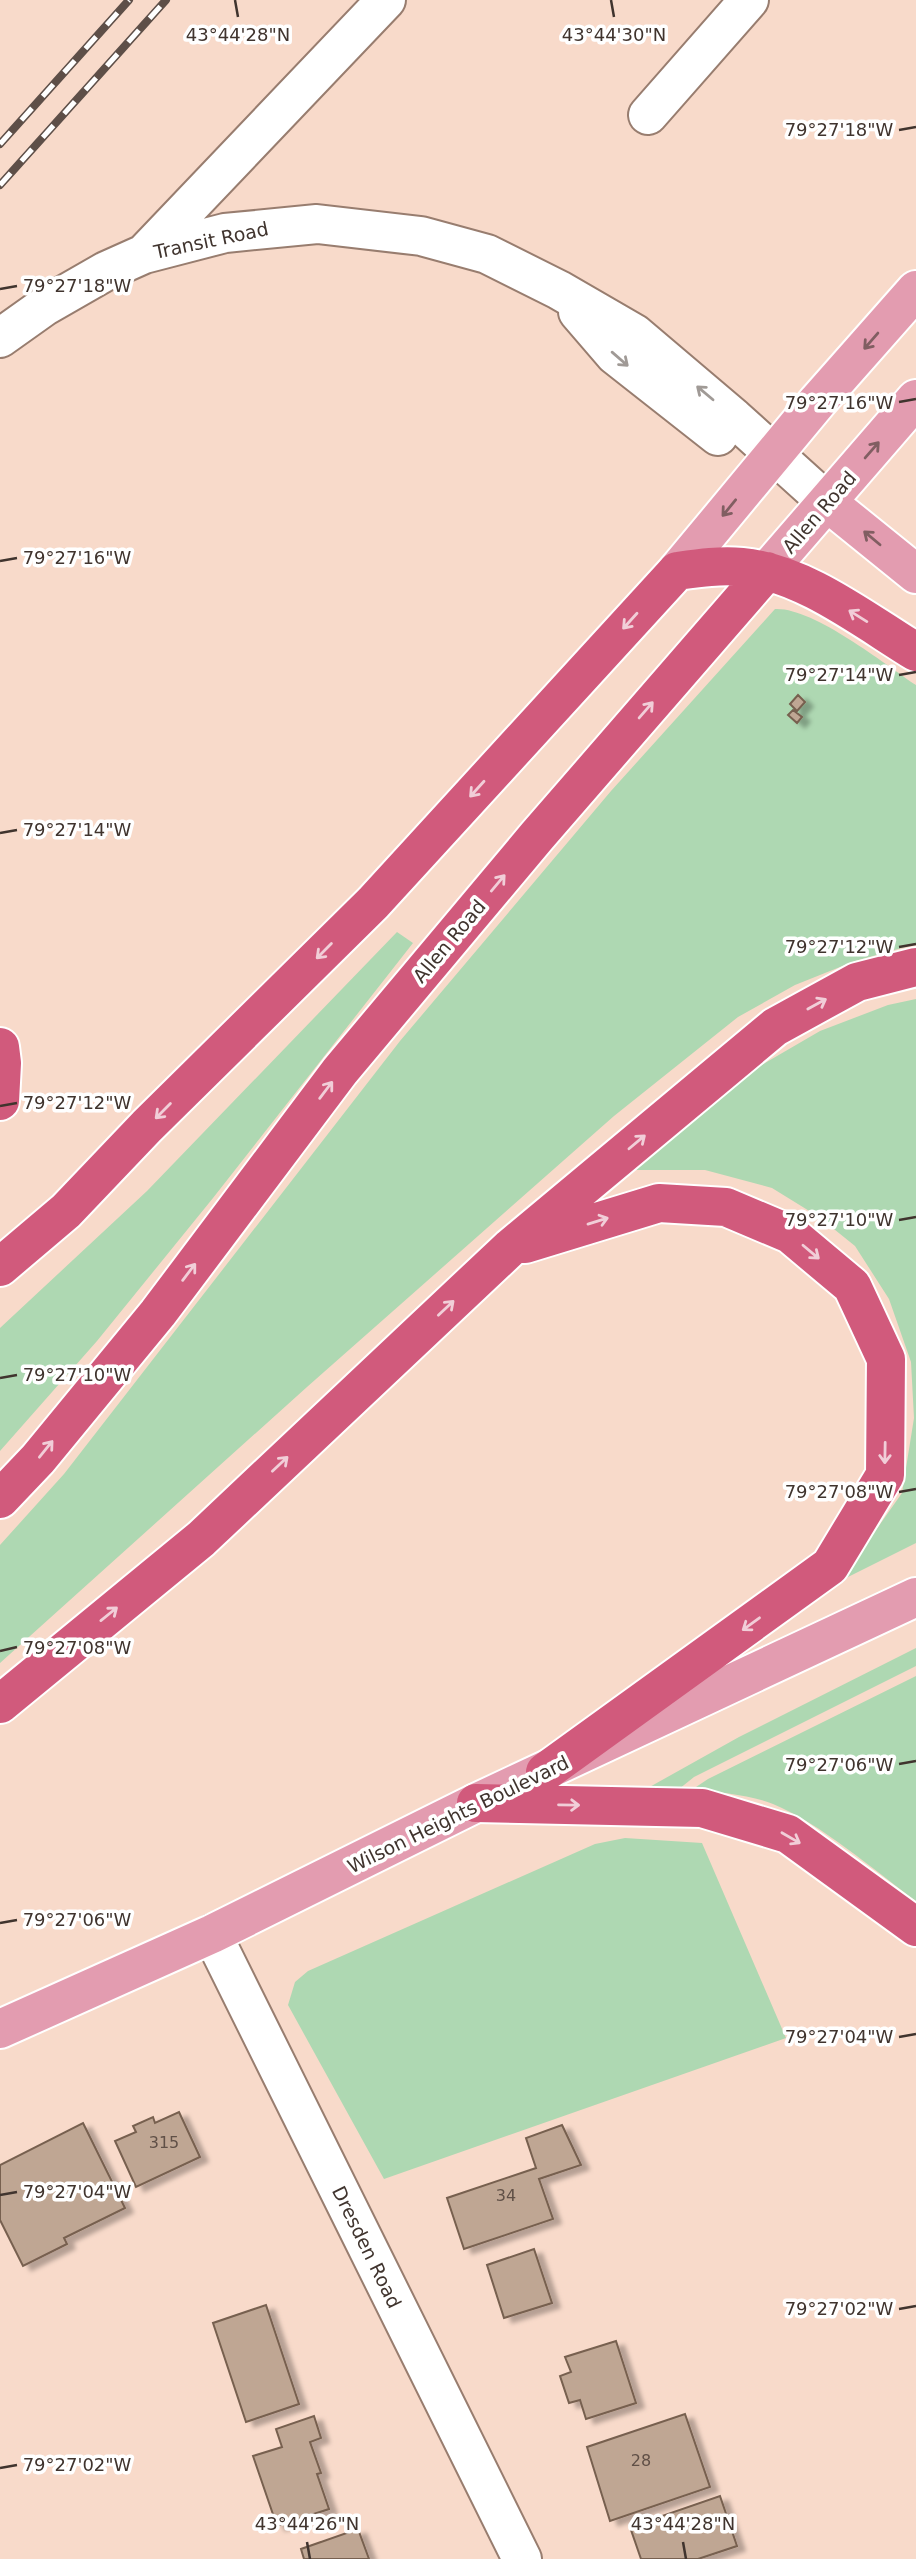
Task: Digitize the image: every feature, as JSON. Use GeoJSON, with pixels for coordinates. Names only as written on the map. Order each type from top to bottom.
{"type":"FeatureCollection","features":[{"type":"Feature","properties":{"kind":"highway"},"geometry":{"type":"LineString","coordinates":[[0,1267],[66,1210],[147,1126],[373,903],[677,571],[711,567],[743,567],[767,571],[811,589],[916,652]]}},
{"type":"Feature","properties":{"kind":"highway","name":"Allen Road"},"geometry":{"type":"LineString","coordinates":[[0,1499],[38,1459],[158,1313],[340,1071],[537,836],[767,571]]}},
{"type":"Feature","properties":{"kind":"highway"},"geometry":{"type":"LineString","coordinates":[[0,1704],[201,1539],[510,1248],[775,1027],[857,982],[916,967]]}},
{"type":"Feature","properties":{"kind":"highway"},"geometry":{"type":"LineString","coordinates":[[0,1046],[0,1101]]}},
{"type":"Feature","properties":{"kind":"highway"},"geometry":{"type":"LineString","coordinates":[[510,1248],[659,1203],[726,1207],[790,1234],[852,1286],[886,1360],[885,1475],[830,1566],[545,1772]]}},
{"type":"Feature","properties":{"kind":"highway"},"geometry":{"type":"LineString","coordinates":[[476,1803],[702,1808],[788,1834],[916,1927]]}},
{"type":"Feature","properties":{"kind":"main road"},"geometry":{"type":"LineString","coordinates":[[677,571],[916,290]]}},
{"type":"Feature","properties":{"kind":"main road","name":"Allen Road"},"geometry":{"type":"LineString","coordinates":[[767,571],[916,399]]}},
{"type":"Feature","properties":{"kind":"main road"},"geometry":{"type":"LineString","coordinates":[[827,502],[916,574]]}},
{"type":"Feature","properties":{"kind":"main road","name":"Wilson Heights Boulevard"},"geometry":{"type":"LineString","coordinates":[[0,2029],[212,1934],[476,1803],[916,1597]]}},
{"type":"Feature","properties":{"kind":"street"},"geometry":{"type":"LineString","coordinates":[[144,254],[386,0]]}},
{"type":"Feature","properties":{"kind":"street"},"geometry":{"type":"LineString","coordinates":[[648,116],[748,0]]}},
{"type":"Feature","properties":{"kind":"street","name":"Transit Road"},"geometry":{"type":"LineString","coordinates":[[0,338],[45,306],[106,271],[144,254],[225,233],[317,224],[421,236],[487,254],[559,289],[615,355],[715,435],[773,455],[827,502]]}},
{"type":"Feature","properties":{"kind":"street","name":"Dresden Road"},"geometry":{"type":"LineString","coordinates":[[212,1934],[522,2559]]}},
{"type":"Feature","properties":{"kind":"green space"},"geometry":{"type":"Polygon","coordinates":[[[775,609],[791,611],[828,626],[916,685],[916,944],[855,961],[795,985],[738,1017],[614,1116],[0,1663],[0,1545],[64,1474],[400,1041],[611,791],[775,609]]]}},
{"type":"Feature","properties":{"kind":"green space"},"geometry":{"type":"Polygon","coordinates":[[[397,932],[413,943],[97,1341],[0,1451],[0,1328],[147,1191],[397,932]]]}},
{"type":"Feature","properties":{"kind":"green space"},"geometry":{"type":"Polygon","coordinates":[[[916,999],[916,1543],[840,1581],[902,1493],[914,1418],[911,1362],[889,1299],[855,1246],[819,1217],[772,1188],[705,1170],[634,1170],[758,1067],[820,1031],[888,1005],[916,999]]]}},
{"type":"Feature","properties":{"kind":"green space"},"geometry":{"type":"Polygon","coordinates":[[[916,1648],[916,1666],[694,1777],[679,1789],[646,1789],[739,1737],[916,1648]]]}},
{"type":"Feature","properties":{"kind":"green space"},"geometry":{"type":"Polygon","coordinates":[[[916,1676],[916,1901],[828,1835],[791,1812],[754,1798],[693,1789],[708,1779],[916,1676]]]}},
{"type":"Feature","properties":{"kind":"green space"},"geometry":{"type":"Polygon","coordinates":[[[625,1838],[702,1843],[786,2038],[384,2179],[288,2005],[295,1982],[308,1971],[595,1844],[625,1838]]]}},
{"type":"Feature","properties":{"kind":"building"},"geometry":{"type":"Polygon","coordinates":[[[798,695],[805,702],[797,711],[790,704],[798,695]]]}},
{"type":"Feature","properties":{"kind":"building"},"geometry":{"type":"Polygon","coordinates":[[[793,710],[802,717],[797,723],[788,715],[793,710]]]}},
{"type":"Feature","properties":{"kind":"building"},"geometry":{"type":"Polygon","coordinates":[[[179,2112],[200,2157],[136,2187],[115,2141],[136,2132],[133,2126],[153,2117],[155,2123],[179,2112]]]}},
{"type":"Feature","properties":{"kind":"building"},"geometry":{"type":"Polygon","coordinates":[[[83,2123],[125,2208],[64,2238],[67,2244],[23,2266],[0,2220],[0,2165],[83,2123]]]}},
{"type":"Feature","properties":{"kind":"building"},"geometry":{"type":"Polygon","coordinates":[[[562,2125],[581,2165],[539,2179],[553,2219],[464,2249],[447,2198],[536,2168],[526,2138],[562,2125]]]}},
{"type":"Feature","properties":{"kind":"building"},"geometry":{"type":"Polygon","coordinates":[[[534,2249],[552,2303],[504,2318],[487,2265],[534,2249]]]}},
{"type":"Feature","properties":{"kind":"building"},"geometry":{"type":"Polygon","coordinates":[[[266,2305],[299,2404],[246,2422],[213,2323],[266,2305]]]}},
{"type":"Feature","properties":{"kind":"building"},"geometry":{"type":"Polygon","coordinates":[[[616,2341],[636,2403],[586,2419],[580,2400],[569,2403],[560,2376],[571,2372],[565,2357],[616,2341]]]}},
{"type":"Feature","properties":{"kind":"building"},"geometry":{"type":"Polygon","coordinates":[[[685,2414],[710,2487],[610,2521],[587,2447],[685,2414]]]}},
{"type":"Feature","properties":{"kind":"building"},"geometry":{"type":"Polygon","coordinates":[[[314,2416],[321,2438],[310,2442],[321,2473],[317,2474],[329,2509],[277,2526],[253,2456],[282,2447],[276,2429],[314,2416]]]}},
{"type":"Feature","properties":{"kind":"building"},"geometry":{"type":"Polygon","coordinates":[[[720,2496],[737,2546],[698,2559],[641,2559],[630,2527],[720,2496]]]}},
{"type":"Feature","properties":{"kind":"building"},"geometry":{"type":"Polygon","coordinates":[[[358,2529],[369,2559],[304,2559],[301,2549],[358,2529]]]}},
{"type":"Feature","properties":{"kind":"railway"},"geometry":{"type":"LineString","coordinates":[[0,144],[129,0]]}},
{"type":"Feature","properties":{"kind":"railway"},"geometry":{"type":"LineString","coordinates":[[0,185],[166,0]]}}]}
